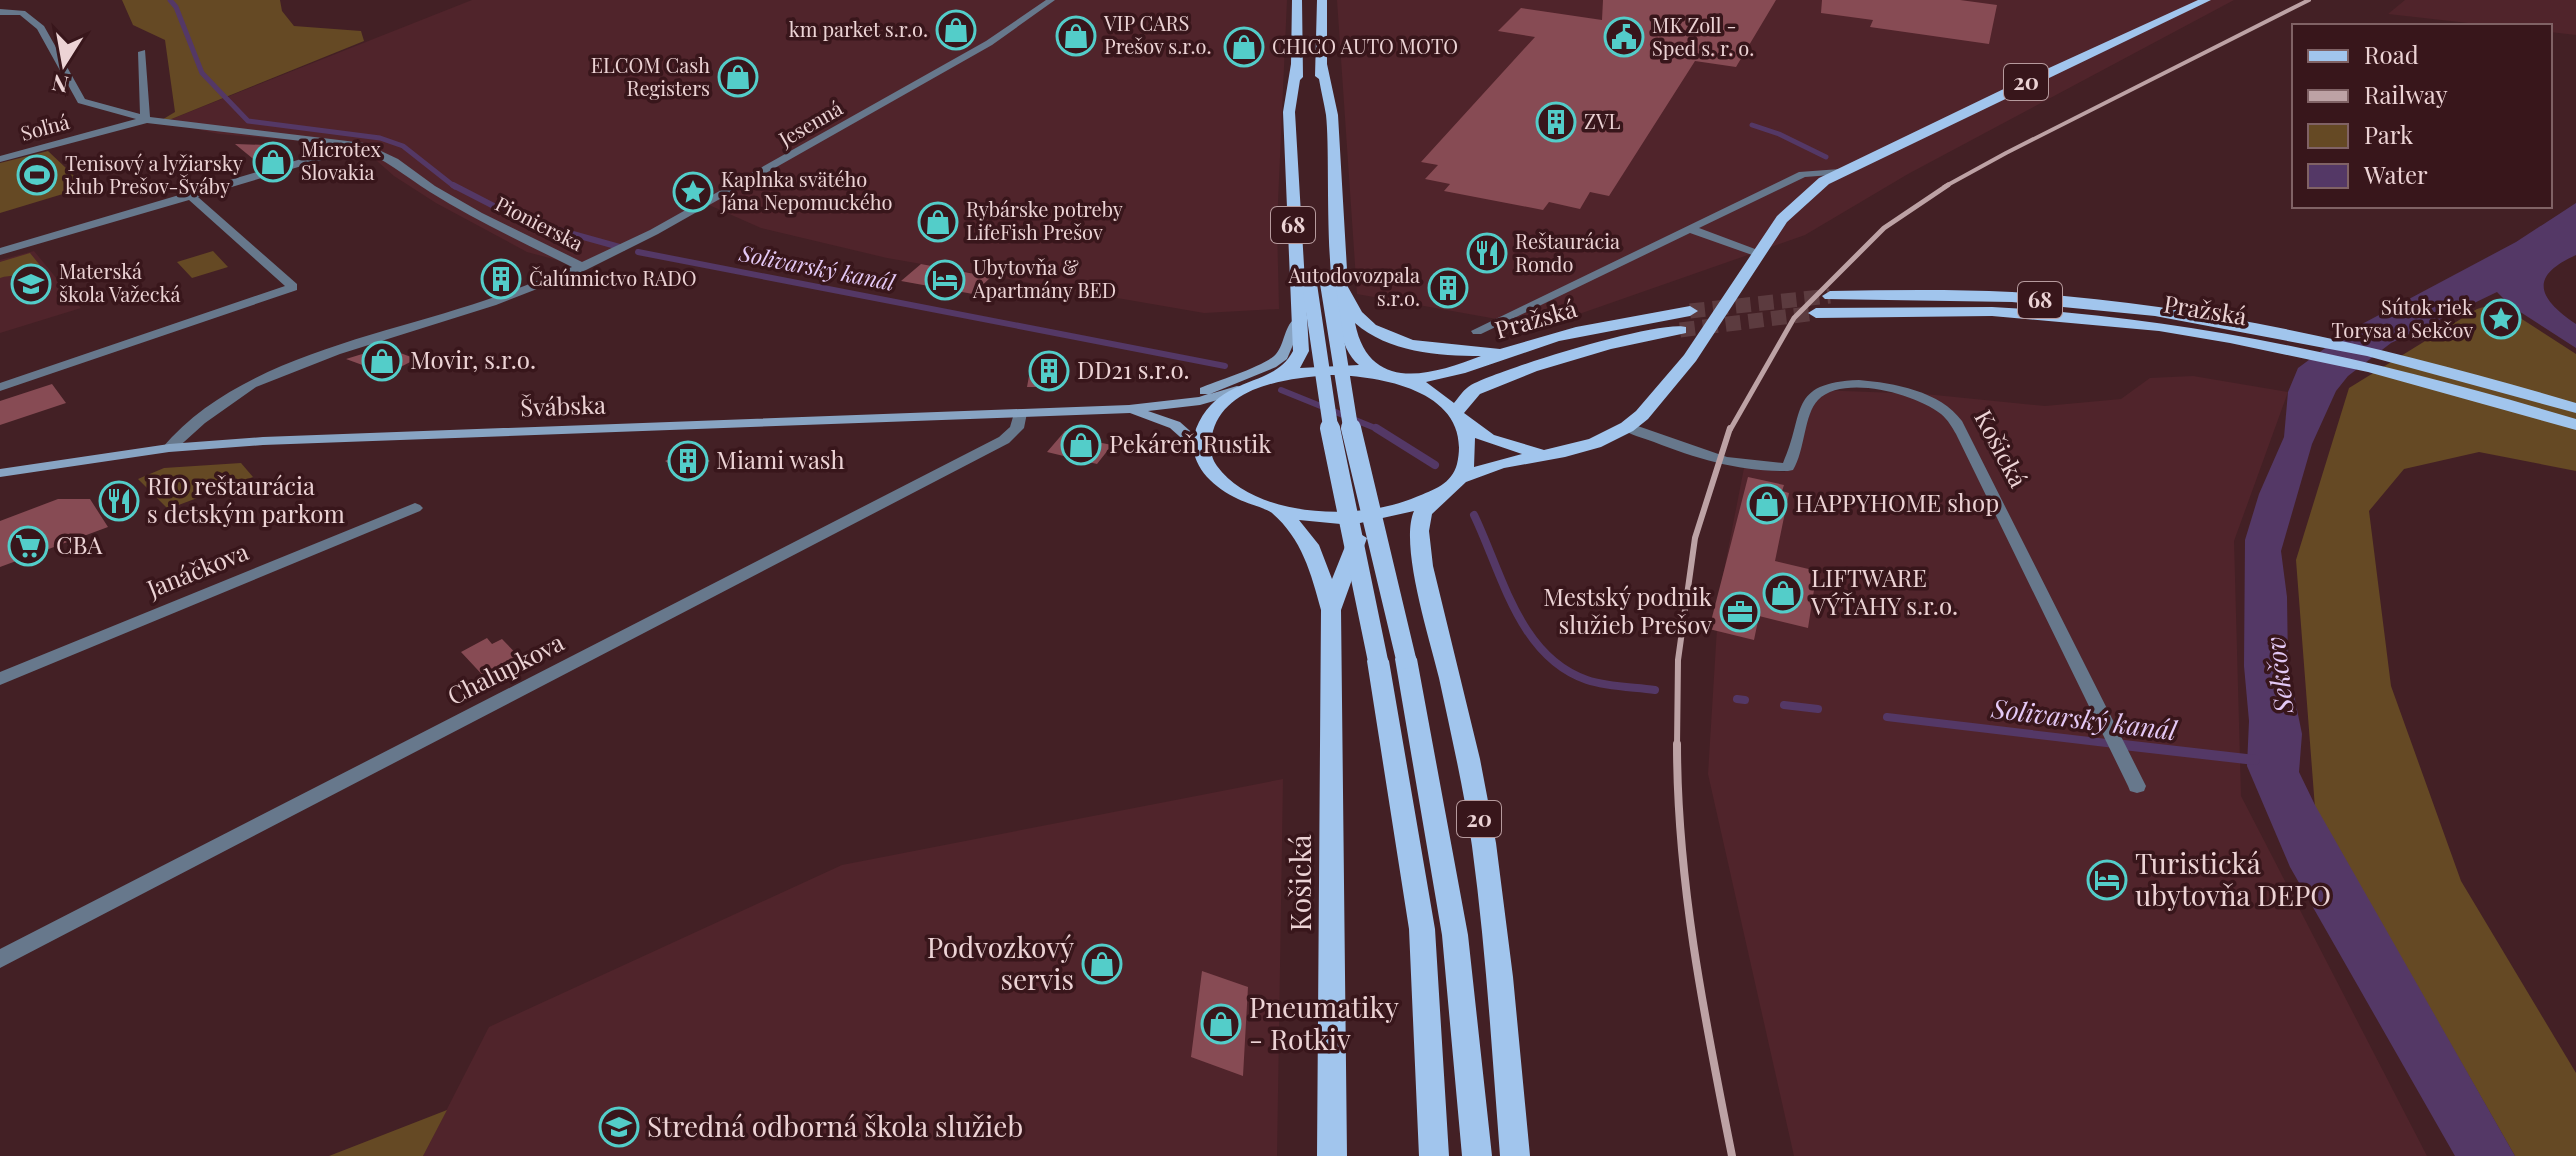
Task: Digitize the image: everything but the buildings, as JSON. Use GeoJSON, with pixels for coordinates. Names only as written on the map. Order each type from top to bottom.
{"type":"FeatureCollection","features":[{"type":"Feature","properties":{"kind":"main road","name":"68"},"geometry":{"type":"LineString","coordinates":[[1202,449],[1202,432],[1212,416],[1237,390],[1278,375],[1294,365],[1300,355],[1289,112],[1296,65],[1297,0]]}},
{"type":"Feature","properties":{"kind":"main road","name":"68"},"geometry":{"type":"LineString","coordinates":[[1322,0],[1321,63],[1332,115],[1325,282],[1351,345],[1358,356],[1378,372]]}},
{"type":"Feature","properties":{"kind":"main road","name":"20"},"geometry":{"type":"LineString","coordinates":[[1460,478],[1500,463],[1595,443],[1627,427],[1656,402],[1690,358],[1782,219],[1801,199],[1840,172],[2206,0]]}},
{"type":"Feature","properties":{"kind":"main road"},"geometry":{"type":"LineString","coordinates":[[1296,65],[1335,353],[1406,659],[1455,935],[1477,1156]]}},
{"type":"Feature","properties":{"kind":"main road","name":"68"},"geometry":{"type":"LineString","coordinates":[[1325,282],[1358,318],[1390,338],[1419,347],[1452,351],[1509,351]]}},
{"type":"Feature","properties":{"kind":"main road"},"geometry":{"type":"LineString","coordinates":[[1325,282],[1316,354],[1378,661],[1422,929],[1434,1156]]}},
{"type":"Feature","properties":{"kind":"main road","name":"Pražská"},"geometry":{"type":"LineString","coordinates":[[1830,296],[2012,297],[2127,308],[2249,327],[2576,408]]}},
{"type":"Feature","properties":{"kind":"main road","name":"Pražská"},"geometry":{"type":"LineString","coordinates":[[1816,313],[1948,310],[2019,313],[2114,322],[2233,339],[2372,368],[2462,382],[2576,425]]}},
{"type":"Feature","properties":{"kind":"main road","name":"Pražská"},"geometry":{"type":"LineString","coordinates":[[1397,378],[1436,379],[1509,351],[1599,327],[1690,311]]}},
{"type":"Feature","properties":{"kind":"main road","name":"Pražská"},"geometry":{"type":"LineString","coordinates":[[1458,418],[1474,390],[1587,350],[1680,330]]}},
{"type":"Feature","properties":{"kind":"main road","name":"68"},"geometry":{"type":"LineString","coordinates":[[1278,375],[1329,368],[1378,372],[1440,400],[1458,418]]}},
{"type":"Feature","properties":{"kind":"main road"},"geometry":{"type":"LineString","coordinates":[[1202,449],[1208,466],[1221,481],[1246,497],[1277,510],[1337,519],[1379,516],[1406,510],[1441,493],[1460,478],[1467,440],[1458,418]]}},
{"type":"Feature","properties":{"kind":"main road","name":"20"},"geometry":{"type":"LineString","coordinates":[[1458,418],[1488,439],[1518,450],[1548,454]]}},
{"type":"Feature","properties":{"kind":"main road","name":"20"},"geometry":{"type":"LineString","coordinates":[[1441,493],[1423,511],[1419,531],[1424,572],[1477,801],[1496,937],[1515,1156]]}},
{"type":"Feature","properties":{"kind":"main road","name":"Košická"},"geometry":{"type":"LineString","coordinates":[[1277,510],[1302,532],[1314,549],[1331,610],[1332,1156]]}},
{"type":"Feature","properties":{"kind":"main road","name":"Košická"},"geometry":{"type":"LineString","coordinates":[[1331,610],[1359,533],[1379,516]]}},
{"type":"Feature","properties":{"kind":"street","name":"Jesenná"},"geometry":{"type":"LineString","coordinates":[[582,267],[769,169],[989,43],[1051,0]]}},
{"type":"Feature","properties":{"kind":"street","name":"Pionierska"},"geometry":{"type":"LineString","coordinates":[[0,12],[22,13],[41,28],[81,101],[145,120],[360,145],[394,161],[431,188],[478,215],[582,267]]}},
{"type":"Feature","properties":{"kind":"street"},"geometry":{"type":"LineString","coordinates":[[142,52],[145,120]]}},
{"type":"Feature","properties":{"kind":"street","name":"Soľná"},"geometry":{"type":"LineString","coordinates":[[0,159],[145,120]]}},
{"type":"Feature","properties":{"kind":"street"},"geometry":{"type":"LineString","coordinates":[[0,252],[360,145]]}},
{"type":"Feature","properties":{"kind":"street"},"geometry":{"type":"LineString","coordinates":[[1477,331],[1803,174],[1840,172]]}},
{"type":"Feature","properties":{"kind":"street"},"geometry":{"type":"LineString","coordinates":[[0,387],[293,287],[191,196]]}},
{"type":"Feature","properties":{"kind":"street"},"geometry":{"type":"LineString","coordinates":[[1688,228],[1759,254]]}},
{"type":"Feature","properties":{"kind":"street","name":"Pionierska"},"geometry":{"type":"LineString","coordinates":[[169,448],[200,420],[251,384],[335,351],[492,302],[582,267]]}},
{"type":"Feature","properties":{"kind":"street"},"geometry":{"type":"LineString","coordinates":[[1129,409],[1208,390],[1271,364],[1286,350],[1297,321]]}},
{"type":"Feature","properties":{"kind":"street","name":"Košická"},"geometry":{"type":"LineString","coordinates":[[1627,427],[1717,459],[1768,468],[1788,467],[1797,452],[1806,407],[1823,390],[1854,385],[1887,387],[1917,396],[1947,411],[1963,434],[2137,786]]}},
{"type":"Feature","properties":{"kind":"street","name":"Švábska"},"geometry":{"type":"LineString","coordinates":[[0,473],[169,448],[263,441],[1129,409],[1200,401],[1237,390]]}},
{"type":"Feature","properties":{"kind":"street","name":"Švábska"},"geometry":{"type":"LineString","coordinates":[[1129,409],[1175,425],[1202,449]]}},
{"type":"Feature","properties":{"kind":"street","name":"Chalupkova"},"geometry":{"type":"LineString","coordinates":[[0,959],[1004,440],[1017,428],[1020,413]]}},
{"type":"Feature","properties":{"kind":"street","name":"Janáčkova"},"geometry":{"type":"LineString","coordinates":[[0,679],[415,508]]}},
{"type":"Feature","properties":{"kind":"shaded area"},"geometry":{"type":"Polygon","coordinates":[[[472,0],[1287,0],[1277,224],[1279,309],[1204,313],[887,258],[761,228],[709,205],[583,267],[527,252],[436,203],[394,176],[360,146],[219,134],[164,122],[472,0]]]}},
{"type":"Feature","properties":{"kind":"shaded area"},"geometry":{"type":"Polygon","coordinates":[[[1337,0],[2234,0],[1908,174],[1805,235],[1542,327],[1357,294],[1337,0]]]}},
{"type":"Feature","properties":{"kind":"shaded area"},"geometry":{"type":"Polygon","coordinates":[[[2405,0],[2576,0],[2576,35],[2552,32],[2552,24],[2477,24],[2388,14],[2405,0]]]}},
{"type":"Feature","properties":{"kind":"shaded area","name":"Materská škola Važecká"},"geometry":{"type":"Polygon","coordinates":[[[34,251],[81,308],[0,333],[0,260],[34,251]]]}},
{"type":"Feature","properties":{"kind":"shaded area"},"geometry":{"type":"Polygon","coordinates":[[[2193,376],[2288,392],[2234,541],[2241,796],[2427,1156],[1794,1156],[1708,774],[1719,596],[1744,468],[1785,472],[1816,390],[1925,394],[2045,406],[2121,399],[2150,378],[2193,376]]]}},
{"type":"Feature","properties":{"kind":"shaded area"},"geometry":{"type":"Polygon","coordinates":[[[1283,779],[1277,1156],[423,1156],[489,1027],[842,865],[1283,779]]]}},
{"type":"Feature","properties":{"kind":"green space"},"geometry":{"type":"Polygon","coordinates":[[[122,0],[280,0],[282,11],[294,26],[361,31],[364,41],[164,122],[160,121],[175,112],[165,40],[133,25],[122,0]]]}},
{"type":"Feature","properties":{"kind":"green space","name":"Tenisový a lyžiarsky klub Prešov-Šváby"},"geometry":{"type":"Polygon","coordinates":[[[48,151],[86,187],[0,213],[0,163],[48,151]]]}},
{"type":"Feature","properties":{"kind":"green space"},"geometry":{"type":"Polygon","coordinates":[[[213,251],[228,267],[192,278],[177,262],[213,251]]]}},
{"type":"Feature","properties":{"kind":"green space"},"geometry":{"type":"Polygon","coordinates":[[[30,253],[47,274],[0,278],[0,262],[30,253]]]}},
{"type":"Feature","properties":{"kind":"green space"},"geometry":{"type":"Polygon","coordinates":[[[2497,303],[2576,354],[2576,471],[2479,452],[2404,469],[2369,511],[2391,686],[2461,881],[2576,1073],[2576,1156],[2515,1156],[2315,808],[2296,560],[2349,388],[2477,309],[2497,303]]]}},
{"type":"Feature","properties":{"kind":"green space"},"geometry":{"type":"Polygon","coordinates":[[[241,463],[253,477],[168,509],[138,479],[164,468],[241,463]]]}},
{"type":"Feature","properties":{"kind":"green space"},"geometry":{"type":"Polygon","coordinates":[[[447,1110],[423,1156],[329,1156],[447,1110]]]}},
{"type":"Feature","properties":{"kind":"water","name":"Sekčov"},"geometry":{"type":"Polygon","coordinates":[[[2576,203],[2576,255],[2551,271],[2545,279],[2544,288],[2553,305],[2576,324],[2576,348],[2511,306],[2497,292],[2391,343],[2348,376],[2336,391],[2312,444],[2281,551],[2287,597],[2288,665],[2302,734],[2299,772],[2515,1156],[2455,1156],[2290,867],[2247,766],[2245,540],[2259,494],[2284,437],[2288,392],[2298,368],[2347,332],[2516,242],[2576,203]]]}},
{"type":"Feature","properties":{"kind":"waterway","name":"Solivarský kanál"},"geometry":{"type":"LineString","coordinates":[[170,0],[176,7],[202,73],[248,121],[380,138],[403,146],[455,187]]}},
{"type":"Feature","properties":{"kind":"waterway"},"geometry":{"type":"LineString","coordinates":[[1752,125],[1779,134],[1826,157]]}},
{"type":"Feature","properties":{"kind":"waterway","name":"Solivarský kanál"},"geometry":{"type":"LineString","coordinates":[[453,185],[519,219],[623,248]]}},
{"type":"Feature","properties":{"kind":"waterway","name":"Solivarský kanál"},"geometry":{"type":"LineString","coordinates":[[638,252],[1225,366]]}},
{"type":"Feature","properties":{"kind":"waterway","name":"Solivarský kanál"},"geometry":{"type":"LineString","coordinates":[[1281,390],[1378,429]]}},
{"type":"Feature","properties":{"kind":"waterway"},"geometry":{"type":"LineString","coordinates":[[1378,429],[1435,465]]}},
{"type":"Feature","properties":{"kind":"waterway","name":"Solivarský kanál"},"geometry":{"type":"LineString","coordinates":[[1474,515],[1516,611],[1545,653],[1564,669],[1587,680],[1655,690]]}},
{"type":"Feature","properties":{"kind":"waterway","name":"Solivarský kanál"},"geometry":{"type":"LineString","coordinates":[[1737,699],[1745,700]]}},
{"type":"Feature","properties":{"kind":"waterway","name":"Solivarský kanál"},"geometry":{"type":"LineString","coordinates":[[1784,705],[1818,709]]}},
{"type":"Feature","properties":{"kind":"waterway","name":"Solivarský kanál"},"geometry":{"type":"LineString","coordinates":[[1887,717],[2118,744]]}},
{"type":"Feature","properties":{"kind":"waterway","name":"Solivarský kanál"},"geometry":{"type":"LineString","coordinates":[[2118,744],[2255,760]]}},
{"type":"Feature","properties":{"kind":"waterway","name":"Solivarský kanál"},"geometry":{"type":"LineString","coordinates":[[2118,744],[2132,746]]}},
{"type":"Feature","properties":{"kind":"tunnel"},"geometry":{"type":"LineString","coordinates":[[1690,311],[1830,296]]}},
{"type":"Feature","properties":{"kind":"tunnel"},"geometry":{"type":"LineString","coordinates":[[1680,330],[1816,313]]}},
{"type":"Feature","properties":{"kind":"railway"},"geometry":{"type":"LineString","coordinates":[[1944,187],[2309,0]]}},
{"type":"Feature","properties":{"kind":"railway"},"geometry":{"type":"LineString","coordinates":[[1730,430],[1794,318],[1884,228],[1948,185]]}},
{"type":"Feature","properties":{"kind":"railway"},"geometry":{"type":"LineString","coordinates":[[1677,745],[1678,660],[1695,538],[1730,428]]}},
{"type":"Feature","properties":{"kind":"railway"},"geometry":{"type":"LineString","coordinates":[[1677,745],[1687,900],[1732,1156]]}},
{"type":"Feature","properties":{"kind":"place","name":"km parket s.r.o."},"geometry":{"type":"Point","coordinates":[956,30]}},
{"type":"Feature","properties":{"kind":"place","name":"VIP CARS Prešov s.r.o."},"geometry":{"type":"Point","coordinates":[1076,36]}},
{"type":"Feature","properties":{"kind":"place","name":"MK Zoll - Sped s. r. o."},"geometry":{"type":"Point","coordinates":[1624,37]}},
{"type":"Feature","properties":{"kind":"place","name":"CHICO AUTO MOTO"},"geometry":{"type":"Point","coordinates":[1244,47]}},
{"type":"Feature","properties":{"kind":"place","name":"ELCOM Cash Registers"},"geometry":{"type":"Point","coordinates":[738,77]}},
{"type":"Feature","properties":{"kind":"place","name":"ZVL"},"geometry":{"type":"Point","coordinates":[1556,122]}},
{"type":"Feature","properties":{"kind":"place","name":"Microtex Slovakia"},"geometry":{"type":"Point","coordinates":[273,162]}},
{"type":"Feature","properties":{"kind":"place","name":"Tenisový a lyžiarsky klub Prešov-Šváby"},"geometry":{"type":"Point","coordinates":[37,175]}},
{"type":"Feature","properties":{"kind":"place","name":"Kaplnka svätého Jána Nepomuckého"},"geometry":{"type":"Point","coordinates":[693,192]}},
{"type":"Feature","properties":{"kind":"place","name":"Rybárske potreby LifeFish Prešov"},"geometry":{"type":"Point","coordinates":[938,222]}},
{"type":"Feature","properties":{"kind":"place","name":"Reštaurácia Rondo"},"geometry":{"type":"Point","coordinates":[1487,253]}},
{"type":"Feature","properties":{"kind":"place","name":"Čalúnnictvo RADO"},"geometry":{"type":"Point","coordinates":[501,279]}},
{"type":"Feature","properties":{"kind":"place","name":"Ubytovňa & Apartmány BED"},"geometry":{"type":"Point","coordinates":[945,280]}},
{"type":"Feature","properties":{"kind":"place","name":"Materská škola Važecká"},"geometry":{"type":"Point","coordinates":[31,284]}},
{"type":"Feature","properties":{"kind":"place","name":"Autodovozpala s.r.o."},"geometry":{"type":"Point","coordinates":[1448,288]}},
{"type":"Feature","properties":{"kind":"place","name":"Sútok riek Torysa a Sekčov"},"geometry":{"type":"Point","coordinates":[2501,319]}},
{"type":"Feature","properties":{"kind":"place","name":"Movir, s.r.o."},"geometry":{"type":"Point","coordinates":[382,361]}},
{"type":"Feature","properties":{"kind":"place","name":"DD21 s.r.o."},"geometry":{"type":"Point","coordinates":[1049,371]}},
{"type":"Feature","properties":{"kind":"place","name":"Pekáreň Rustik"},"geometry":{"type":"Point","coordinates":[1081,445]}},
{"type":"Feature","properties":{"kind":"place","name":"Miami wash"},"geometry":{"type":"Point","coordinates":[688,461]}},
{"type":"Feature","properties":{"kind":"place","name":"RIO reštaurácia s detským parkom"},"geometry":{"type":"Point","coordinates":[119,501]}},
{"type":"Feature","properties":{"kind":"place","name":"HAPPYHOME shop"},"geometry":{"type":"Point","coordinates":[1767,504]}},
{"type":"Feature","properties":{"kind":"place","name":"CBA"},"geometry":{"type":"Point","coordinates":[28,546]}},
{"type":"Feature","properties":{"kind":"place","name":"LIFTWARE VÝŤAHY s.r.o."},"geometry":{"type":"Point","coordinates":[1783,593]}},
{"type":"Feature","properties":{"kind":"place","name":"Mestský podnik služieb Prešov"},"geometry":{"type":"Point","coordinates":[1740,612]}},
{"type":"Feature","properties":{"kind":"place","name":"Turistická ubytovňa DEPO"},"geometry":{"type":"Point","coordinates":[2107,880]}},
{"type":"Feature","properties":{"kind":"place","name":"Podvozkový servis"},"geometry":{"type":"Point","coordinates":[1102,964]}},
{"type":"Feature","properties":{"kind":"place","name":"Pneumatiky - Rotkiv"},"geometry":{"type":"Point","coordinates":[1221,1024]}},
{"type":"Feature","properties":{"kind":"place","name":"Stredná odborná škola služieb"},"geometry":{"type":"Point","coordinates":[619,1127]}}]}
